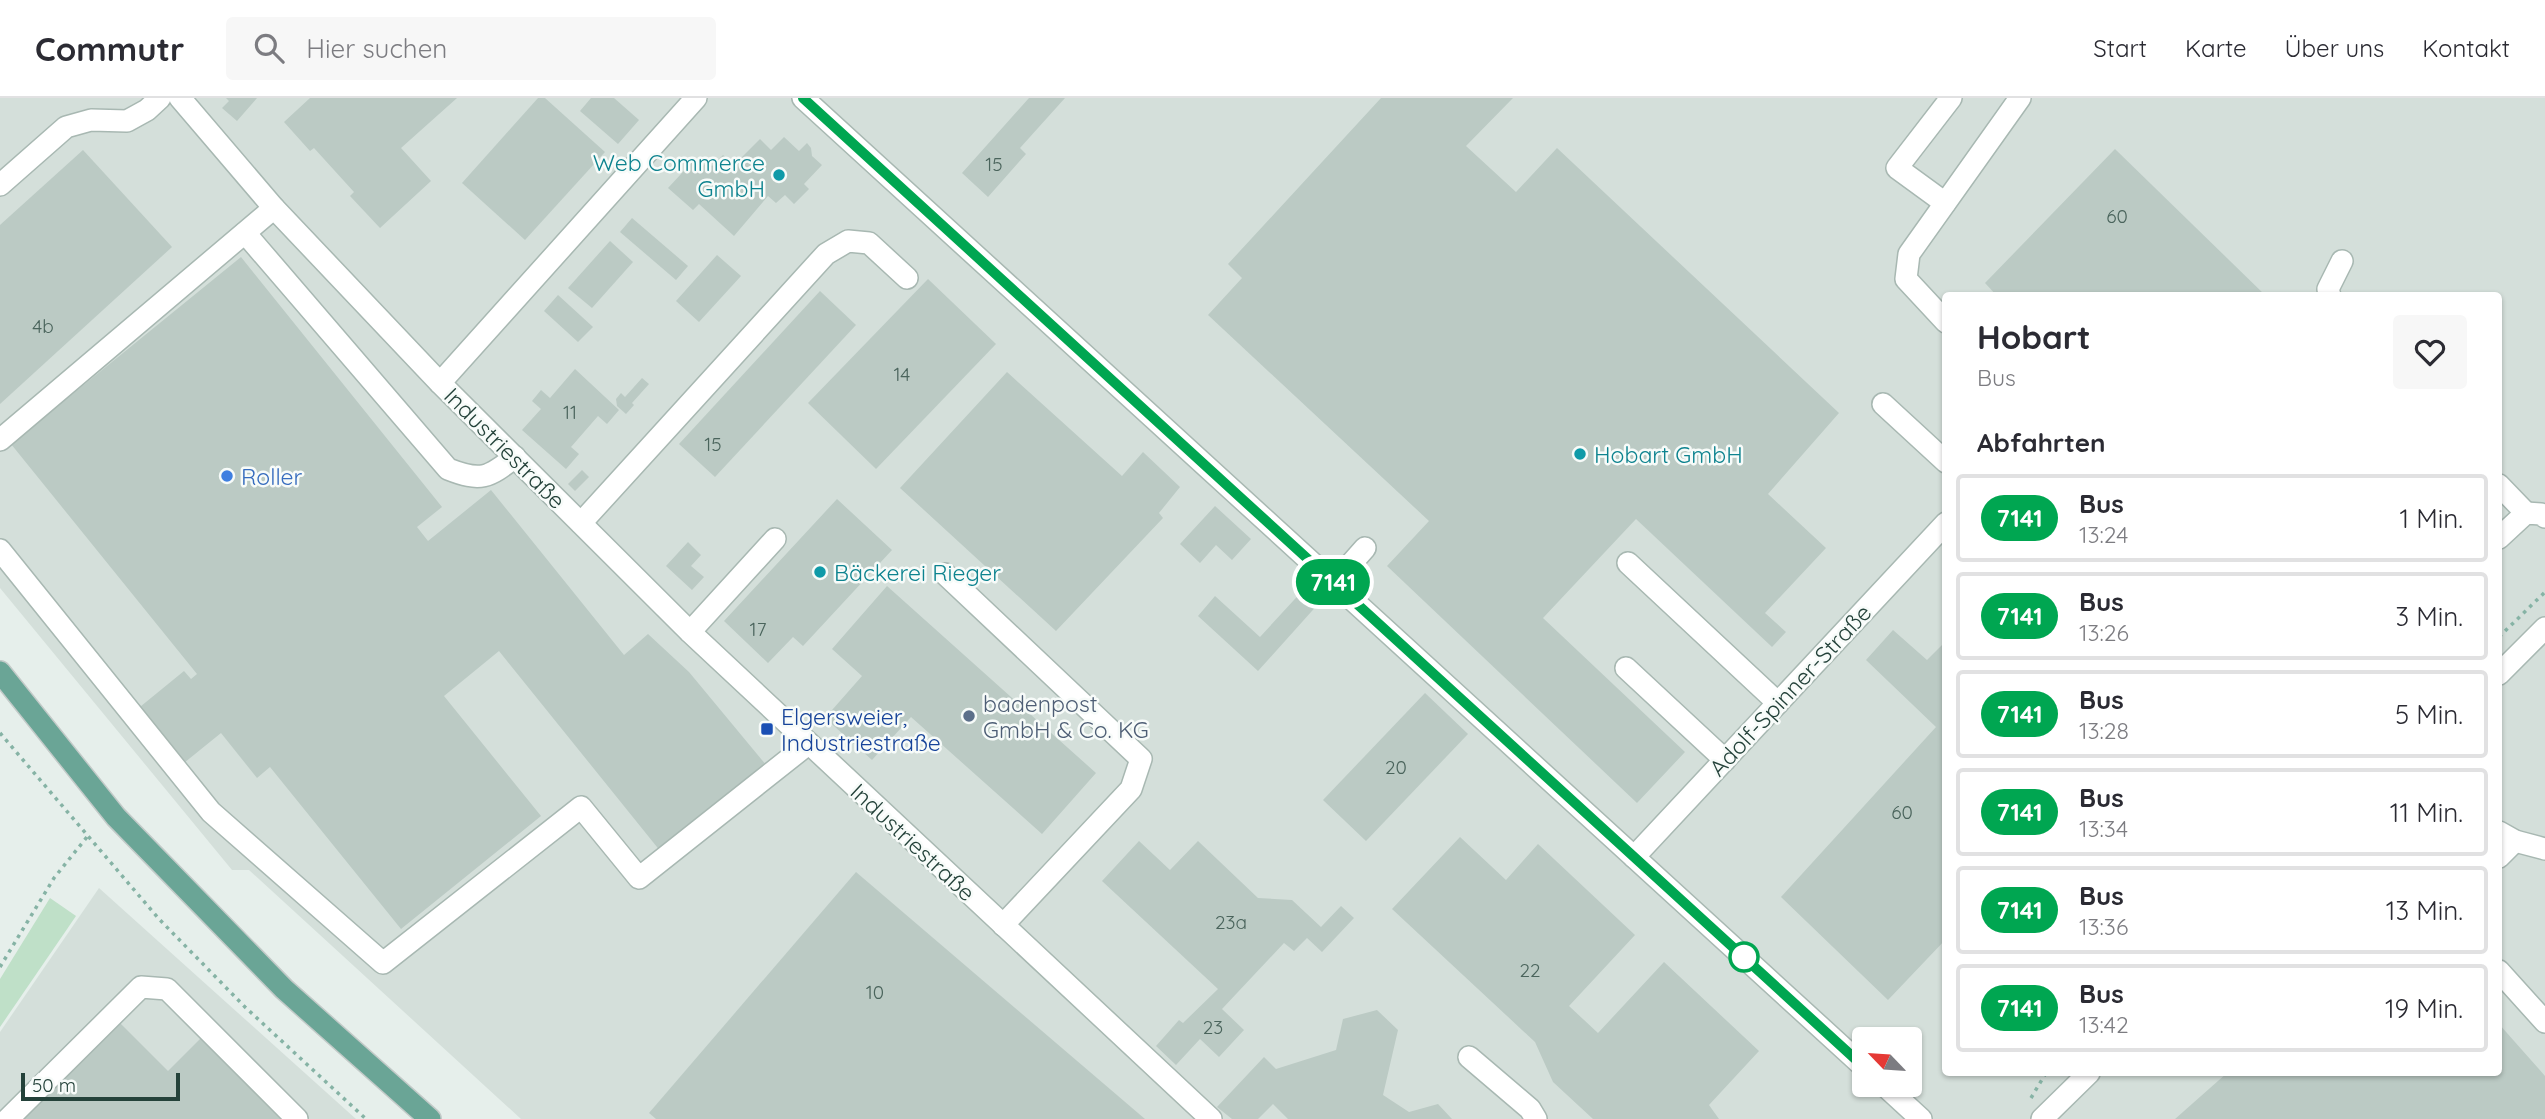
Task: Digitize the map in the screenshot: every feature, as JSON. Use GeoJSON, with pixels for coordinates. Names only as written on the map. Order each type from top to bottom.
{"type":"FeatureCollection","features":[{"type":"Feature","properties":{"kind":"main road"},"geometry":{"type":"LineString","coordinates":[[0,671],[116,817],[284,989],[430,1119]]}},
{"type":"Feature","properties":{"kind":"street"},"geometry":{"type":"LineString","coordinates":[[0,185],[66,127],[91,120],[127,121],[147,110],[160,98]]}},
{"type":"Feature","properties":{"kind":"street","name":"Industriestraße"},"geometry":{"type":"LineString","coordinates":[[180,98],[274,208],[440,383],[690,632],[1211,1119]]}},
{"type":"Feature","properties":{"kind":"street","name":"Industriestraße"},"geometry":{"type":"LineString","coordinates":[[440,383],[696,98]]}},
{"type":"Feature","properties":{"kind":"street"},"geometry":{"type":"LineString","coordinates":[[803,98],[1852,1056]]}},
{"type":"Feature","properties":{"kind":"street"},"geometry":{"type":"LineString","coordinates":[[1945,203],[1898,168],[1951,98]]}},
{"type":"Feature","properties":{"kind":"street"},"geometry":{"type":"LineString","coordinates":[[1942,318],[1906,279],[1909,254],[2020,98]]}},
{"type":"Feature","properties":{"kind":"street"},"geometry":{"type":"LineString","coordinates":[[0,440],[274,208]]}},
{"type":"Feature","properties":{"kind":"street"},"geometry":{"type":"LineString","coordinates":[[245,233],[448,469],[470,477],[494,474],[515,457]]}},
{"type":"Feature","properties":{"kind":"street"},"geometry":{"type":"LineString","coordinates":[[581,523],[826,254],[848,241],[869,243],[907,278]]}},
{"type":"Feature","properties":{"kind":"street"},"geometry":{"type":"LineString","coordinates":[[2329,292],[2342,261]]}},
{"type":"Feature","properties":{"kind":"street"},"geometry":{"type":"LineString","coordinates":[[1883,404],[1942,458]]}},
{"type":"Feature","properties":{"kind":"street"},"geometry":{"type":"LineString","coordinates":[[2502,487],[2536,515],[2502,536]]}},
{"type":"Feature","properties":{"kind":"street","name":"Adolf-Spinner-Straße"},"geometry":{"type":"LineString","coordinates":[[1634,857],[1942,527]]}},
{"type":"Feature","properties":{"kind":"street"},"geometry":{"type":"LineString","coordinates":[[690,632],[775,539]]}},
{"type":"Feature","properties":{"kind":"street"},"geometry":{"type":"LineString","coordinates":[[1334,583],[1365,548]]}},
{"type":"Feature","properties":{"kind":"street"},"geometry":{"type":"LineString","coordinates":[[0,550],[211,812],[383,963],[581,807],[639,878],[808,744]]}},
{"type":"Feature","properties":{"kind":"street"},"geometry":{"type":"LineString","coordinates":[[1628,563],[1779,703]]}},
{"type":"Feature","properties":{"kind":"street"},"geometry":{"type":"LineString","coordinates":[[945,574],[1141,759],[1131,789],[1003,925]]}},
{"type":"Feature","properties":{"kind":"street"},"geometry":{"type":"LineString","coordinates":[[2502,671],[2545,628]]}},
{"type":"Feature","properties":{"kind":"street"},"geometry":{"type":"LineString","coordinates":[[1626,668],[1725,760]]}},
{"type":"Feature","properties":{"kind":"street"},"geometry":{"type":"LineString","coordinates":[[2507,837],[2545,849]]}},
{"type":"Feature","properties":{"kind":"street"},"geometry":{"type":"LineString","coordinates":[[2502,974],[2545,1022]]}},
{"type":"Feature","properties":{"kind":"street"},"geometry":{"type":"LineString","coordinates":[[8,1119],[141,987],[167,989],[297,1119]]}},
{"type":"Feature","properties":{"kind":"street"},"geometry":{"type":"LineString","coordinates":[[1469,1057],[1530,1108],[1536,1119]]}},
{"type":"Feature","properties":{"kind":"street"},"geometry":{"type":"LineString","coordinates":[[2035,1110],[2085,1076]]}},
{"type":"Feature","properties":{"kind":"street"},"geometry":{"type":"LineString","coordinates":[[1897,1097],[1921,1119]]}},
{"type":"Feature","properties":{"kind":"path"},"geometry":{"type":"LineString","coordinates":[[2502,634],[2545,592]]}},
{"type":"Feature","properties":{"kind":"path"},"geometry":{"type":"LineString","coordinates":[[0,733],[159,919],[245,1007],[366,1119]]}},
{"type":"Feature","properties":{"kind":"path"},"geometry":{"type":"LineString","coordinates":[[0,967],[54,878],[87,837]]}},
{"type":"Feature","properties":{"kind":"path"},"geometry":{"type":"LineString","coordinates":[[2035,1110],[2045,1076]]}},
{"type":"Feature","properties":{"kind":"shaded area"},"geometry":{"type":"Polygon","coordinates":[[[0,98],[2545,98],[2545,1119],[521,1119],[249,870],[232,870],[0,588],[0,98]]]}},
{"type":"Feature","properties":{"kind":"shaded area"},"geometry":{"type":"Polygon","coordinates":[[[99,888],[356,1119],[0,1119],[0,1032],[99,888]]]}},
{"type":"Feature","properties":{"kind":"green space"},"geometry":{"type":"Polygon","coordinates":[[[50,898],[76,916],[0,1027],[0,979],[50,898]]]}},
{"type":"Feature","properties":{"kind":"building"},"geometry":{"type":"Polygon","coordinates":[[[226,98],[257,98],[237,121],[222,108],[229,101],[226,98]]]}},
{"type":"Feature","properties":{"kind":"building"},"geometry":{"type":"Polygon","coordinates":[[[310,98],[457,98],[401,148],[431,181],[380,228],[350,196],[354,192],[314,148],[310,151],[284,122],[310,98]]]}},
{"type":"Feature","properties":{"kind":"building"},"geometry":{"type":"Polygon","coordinates":[[[538,98],[545,98],[605,152],[525,240],[462,183],[538,98]]]}},
{"type":"Feature","properties":{"kind":"building"},"geometry":{"type":"Polygon","coordinates":[[[591,98],[614,98],[639,120],[618,144],[580,111],[591,98]]]}},
{"type":"Feature","properties":{"kind":"building"},"geometry":{"type":"Polygon","coordinates":[[[1029,98],[1065,98],[1020,148],[1026,154],[988,197],[962,173],[1029,98]]]}},
{"type":"Feature","properties":{"kind":"building","name":"Hobart GmbH"},"geometry":{"type":"Polygon","coordinates":[[[1381,98],[1513,98],[1466,146],[1516,192],[1557,148],[1839,413],[1768,494],[1826,548],[1765,613],[1786,632],[1772,647],[1636,519],[1543,618],[1685,752],[1637,803],[1387,566],[1429,521],[1208,315],[1242,278],[1228,264],[1381,98]]]}},
{"type":"Feature","properties":{"kind":"building"},"geometry":{"type":"Polygon","coordinates":[[[784,137],[799,151],[807,143],[812,156],[822,165],[804,184],[809,189],[794,204],[785,195],[776,203],[768,196],[734,236],[699,204],[693,210],[668,188],[694,160],[703,166],[707,162],[712,166],[723,155],[735,164],[760,139],[771,150],[784,137]]]}},
{"type":"Feature","properties":{"kind":"building"},"geometry":{"type":"Polygon","coordinates":[[[2115,149],[2262,292],[1993,292],[1985,283],[2115,149]]]}},
{"type":"Feature","properties":{"kind":"building"},"geometry":{"type":"Polygon","coordinates":[[[83,150],[172,247],[0,404],[0,225],[83,150]]]}},
{"type":"Feature","properties":{"kind":"building"},"geometry":{"type":"Polygon","coordinates":[[[632,218],[688,266],[676,280],[620,232],[632,218]]]}},
{"type":"Feature","properties":{"kind":"building"},"geometry":{"type":"Polygon","coordinates":[[[610,241],[633,262],[592,308],[568,288],[610,241]]]}},
{"type":"Feature","properties":{"kind":"building"},"geometry":{"type":"Polygon","coordinates":[[[717,255],[741,276],[699,322],[676,301],[717,255]]]}},
{"type":"Feature","properties":{"kind":"building"},"geometry":{"type":"Polygon","coordinates":[[[241,257],[442,507],[417,527],[428,541],[491,490],[624,655],[648,634],[689,672],[767,766],[661,852],[499,651],[444,696],[541,816],[401,929],[270,767],[257,778],[221,733],[179,767],[135,711],[184,671],[191,679],[197,674],[11,444],[241,257]]]}},
{"type":"Feature","properties":{"kind":"building"},"geometry":{"type":"Polygon","coordinates":[[[928,279],[996,344],[876,469],[808,403],[928,279]]]}},
{"type":"Feature","properties":{"kind":"building"},"geometry":{"type":"Polygon","coordinates":[[[820,291],[856,325],[715,477],[679,444],[820,291]]]}},
{"type":"Feature","properties":{"kind":"building"},"geometry":{"type":"Polygon","coordinates":[[[558,295],[593,327],[578,342],[544,311],[558,295]]]}},
{"type":"Feature","properties":{"kind":"building"},"geometry":{"type":"Polygon","coordinates":[[[575,369],[619,410],[607,424],[598,416],[571,447],[579,454],[566,469],[522,430],[541,409],[532,401],[541,390],[550,398],[575,369]]]}},
{"type":"Feature","properties":{"kind":"building"},"geometry":{"type":"Polygon","coordinates":[[[1007,372],[1122,476],[1143,452],[1180,487],[1159,513],[1163,518],[1056,631],[900,488],[1007,372]]]}},
{"type":"Feature","properties":{"kind":"building"},"geometry":{"type":"Polygon","coordinates":[[[642,378],[649,384],[626,414],[617,406],[616,399],[621,393],[625,397],[642,378]]]}},
{"type":"Feature","properties":{"kind":"building"},"geometry":{"type":"Polygon","coordinates":[[[582,470],[589,477],[575,491],[568,484],[582,470]]]}},
{"type":"Feature","properties":{"kind":"building","name":"Bäckerei Rieger"},"geometry":{"type":"Polygon","coordinates":[[[837,499],[892,550],[803,646],[793,637],[768,663],[724,621],[837,499]]]}},
{"type":"Feature","properties":{"kind":"building"},"geometry":{"type":"Polygon","coordinates":[[[1215,506],[1251,539],[1232,560],[1216,545],[1200,563],[1180,544],[1215,506]]]}},
{"type":"Feature","properties":{"kind":"building"},"geometry":{"type":"Polygon","coordinates":[[[688,542],[701,555],[691,566],[704,577],[692,590],[666,566],[688,542]]]}},
{"type":"Feature","properties":{"kind":"building"},"geometry":{"type":"Polygon","coordinates":[[[887,586],[1096,773],[1042,834],[911,717],[872,760],[825,718],[862,676],[832,649],[887,586]]]}},
{"type":"Feature","properties":{"kind":"building"},"geometry":{"type":"Polygon","coordinates":[[[1305,588],[1320,602],[1258,671],[1198,616],[1215,596],[1260,637],[1305,588]]]}},
{"type":"Feature","properties":{"kind":"building"},"geometry":{"type":"Polygon","coordinates":[[[1893,630],[1927,660],[1942,645],[1942,943],[1888,1000],[1781,897],[1936,727],[1866,660],[1893,630]]]}},
{"type":"Feature","properties":{"kind":"building"},"geometry":{"type":"Polygon","coordinates":[[[1425,693],[1468,734],[1366,841],[1323,800],[1425,693]]]}},
{"type":"Feature","properties":{"kind":"building"},"geometry":{"type":"Polygon","coordinates":[[[1460,837],[1506,880],[1538,844],[1635,935],[1569,1006],[1598,1033],[1664,962],[1759,1051],[1709,1105],[1719,1119],[1593,1119],[1553,1082],[1535,1042],[1392,909],[1460,837]]]}},
{"type":"Feature","properties":{"kind":"building"},"geometry":{"type":"Polygon","coordinates":[[[1139,841],[1170,870],[1198,841],[1258,898],[1292,900],[1321,927],[1341,906],[1354,918],[1322,952],[1307,938],[1294,951],[1284,943],[1222,1009],[1244,1030],[1219,1057],[1200,1039],[1176,1065],[1156,1046],[1179,1020],[1183,1023],[1218,989],[1102,881],[1139,841]]]}},
{"type":"Feature","properties":{"kind":"building"},"geometry":{"type":"Polygon","coordinates":[[[856,872],[1145,1119],[656,1119],[649,1113],[856,872]]]}},
{"type":"Feature","properties":{"kind":"building"},"geometry":{"type":"Polygon","coordinates":[[[1377,1010],[1398,1030],[1383,1095],[1409,1112],[1438,1104],[1452,1119],[1288,1119],[1273,1104],[1258,1119],[1232,1119],[1217,1107],[1264,1057],[1276,1069],[1336,1050],[1343,1019],[1377,1010]]]}},
{"type":"Feature","properties":{"kind":"building"},"geometry":{"type":"Polygon","coordinates":[[[120,1023],[168,1071],[205,1034],[289,1119],[23,1119],[120,1023]]]}},
{"type":"Feature","properties":{"kind":"building"},"geometry":{"type":"Polygon","coordinates":[[[2502,1027],[2545,1076],[2545,1119],[2175,1119],[2224,1076],[2502,1076],[2502,1027]]]}},
{"type":"Feature","properties":{"kind":"bus line","name":"7141"},"geometry":{"type":"LineString","coordinates":[[803,98],[1852,1056]]}},
{"type":"Feature","properties":{"kind":"place","name":"Web Commerce GmbH"},"geometry":{"type":"Point","coordinates":[779,175]}},
{"type":"Feature","properties":{"kind":"place","name":"Hobart GmbH"},"geometry":{"type":"Point","coordinates":[1580,454]}},
{"type":"Feature","properties":{"kind":"place","name":"Roller"},"geometry":{"type":"Point","coordinates":[227,476]}},
{"type":"Feature","properties":{"kind":"place","name":"Bäckerei Rieger"},"geometry":{"type":"Point","coordinates":[820,572]}},
{"type":"Feature","properties":{"kind":"place","name":"badenpost GmbH & Co. KG"},"geometry":{"type":"Point","coordinates":[969,716]}},
{"type":"Feature","properties":{"kind":"place","name":"Elgersweier, Industriestraße"},"geometry":{"type":"Point","coordinates":[767,729]}}]}
